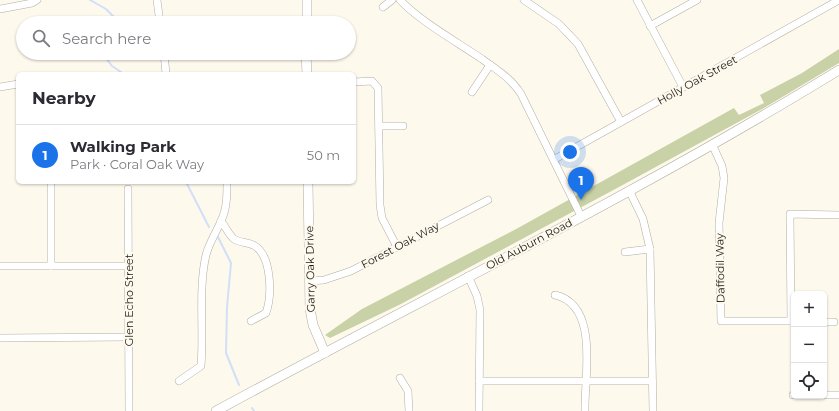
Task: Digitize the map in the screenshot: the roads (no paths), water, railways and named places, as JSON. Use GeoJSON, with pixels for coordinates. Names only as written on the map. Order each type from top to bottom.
{"type":"FeatureCollection","features":[{"type":"Feature","properties":{"kind":"main road"},"geometry":{"type":"LineString","coordinates":[[307,0],[307,16]]}},
{"type":"Feature","properties":{"kind":"main road"},"geometry":{"type":"LineString","coordinates":[[306,60],[307,72]]}},
{"type":"Feature","properties":{"kind":"main road","name":"Old Auburn Road"},"geometry":{"type":"LineString","coordinates":[[216,411],[230,408],[325,353],[629,190],[780,106],[839,70]]}},
{"type":"Feature","properties":{"kind":"main road","name":"Garry Oak Drive"},"geometry":{"type":"LineString","coordinates":[[308,184],[309,281],[312,320],[325,353]]}},
{"type":"Feature","properties":{"kind":"street"},"geometry":{"type":"LineString","coordinates":[[0,9],[32,3],[36,0]]}},
{"type":"Feature","properties":{"kind":"street"},"geometry":{"type":"LineString","coordinates":[[157,0],[159,16]]}},
{"type":"Feature","properties":{"kind":"street"},"geometry":{"type":"LineString","coordinates":[[384,7],[392,0]]}},
{"type":"Feature","properties":{"kind":"street"},"geometry":{"type":"LineString","coordinates":[[400,0],[416,14],[510,80],[518,89],[581,216]]}},
{"type":"Feature","properties":{"kind":"street"},"geometry":{"type":"LineString","coordinates":[[524,0],[559,24],[578,44],[621,122]]}},
{"type":"Feature","properties":{"kind":"street"},"geometry":{"type":"LineString","coordinates":[[637,0],[683,87]]}},
{"type":"Feature","properties":{"kind":"street"},"geometry":{"type":"LineString","coordinates":[[650,26],[697,0]]}},
{"type":"Feature","properties":{"kind":"street","name":"Holly Oak Street"},"geometry":{"type":"LineString","coordinates":[[554,159],[839,0]]}},
{"type":"Feature","properties":{"kind":"street"},"geometry":{"type":"LineString","coordinates":[[165,60],[166,72]]}},
{"type":"Feature","properties":{"kind":"street"},"geometry":{"type":"LineString","coordinates":[[472,92],[490,65]]}},
{"type":"Feature","properties":{"kind":"street"},"geometry":{"type":"LineString","coordinates":[[356,82],[372,81],[378,88],[380,205],[382,218],[397,247]]}},
{"type":"Feature","properties":{"kind":"street"},"geometry":{"type":"LineString","coordinates":[[0,87],[16,84]]}},
{"type":"Feature","properties":{"kind":"street"},"geometry":{"type":"LineString","coordinates":[[379,126],[403,126]]}},
{"type":"Feature","properties":{"kind":"street","name":"Daffodil Way"},"geometry":{"type":"LineString","coordinates":[[712,144],[722,166],[724,178],[719,223],[721,321],[791,321]]}},
{"type":"Feature","properties":{"kind":"street"},"geometry":{"type":"LineString","coordinates":[[51,184],[51,266]]}},
{"type":"Feature","properties":{"kind":"street"},"geometry":{"type":"LineString","coordinates":[[179,381],[201,366],[203,341],[203,275],[210,244],[222,221],[226,209],[228,184]]}},
{"type":"Feature","properties":{"kind":"street","name":"Glen Echo Street"},"geometry":{"type":"LineString","coordinates":[[128,189],[129,411]]}},
{"type":"Feature","properties":{"kind":"street"},"geometry":{"type":"LineString","coordinates":[[629,190],[643,219],[650,249],[653,411]]}},
{"type":"Feature","properties":{"kind":"street","name":"Forest Oak Way"},"geometry":{"type":"LineString","coordinates":[[309,281],[324,280],[340,276],[488,200]]}},
{"type":"Feature","properties":{"kind":"street"},"geometry":{"type":"LineString","coordinates":[[791,291],[790,214],[839,215]]}},
{"type":"Feature","properties":{"kind":"street"},"geometry":{"type":"LineString","coordinates":[[222,221],[234,239],[255,246],[263,253],[268,266],[269,305],[266,313],[251,321]]}},
{"type":"Feature","properties":{"kind":"street"},"geometry":{"type":"LineString","coordinates":[[625,252],[650,249]]}},
{"type":"Feature","properties":{"kind":"street"},"geometry":{"type":"LineString","coordinates":[[0,266],[128,266]]}},
{"type":"Feature","properties":{"kind":"street"},"geometry":{"type":"LineString","coordinates":[[468,276],[480,305],[479,411]]}},
{"type":"Feature","properties":{"kind":"street"},"geometry":{"type":"LineString","coordinates":[[555,295],[565,298],[576,306],[584,326],[586,341],[585,411]]}},
{"type":"Feature","properties":{"kind":"street"},"geometry":{"type":"LineString","coordinates":[[827,322],[834,322]]}},
{"type":"Feature","properties":{"kind":"street"},"geometry":{"type":"LineString","coordinates":[[0,338],[129,337]]}},
{"type":"Feature","properties":{"kind":"street"},"geometry":{"type":"LineString","coordinates":[[400,378],[408,391],[409,411]]}},
{"type":"Feature","properties":{"kind":"street"},"geometry":{"type":"LineString","coordinates":[[479,381],[652,381]]}},
{"type":"Feature","properties":{"kind":"street"},"geometry":{"type":"LineString","coordinates":[[827,395],[839,395]]}},
{"type":"Feature","properties":{"kind":"waterway"},"geometry":{"type":"LineString","coordinates":[[90,0],[106,9],[113,16]]}},
{"type":"Feature","properties":{"kind":"waterway"},"geometry":{"type":"LineString","coordinates":[[107,60],[112,66],[121,72]]}},
{"type":"Feature","properties":{"kind":"waterway"},"geometry":{"type":"LineString","coordinates":[[187,184],[209,227]]}},
{"type":"Feature","properties":{"kind":"waterway"},"geometry":{"type":"LineString","coordinates":[[218,237],[231,263],[227,307],[226,353],[239,385]]}},
{"type":"Feature","properties":{"kind":"place","name":"Walking Park"},"geometry":{"type":"Point","coordinates":[581,200]}}]}
